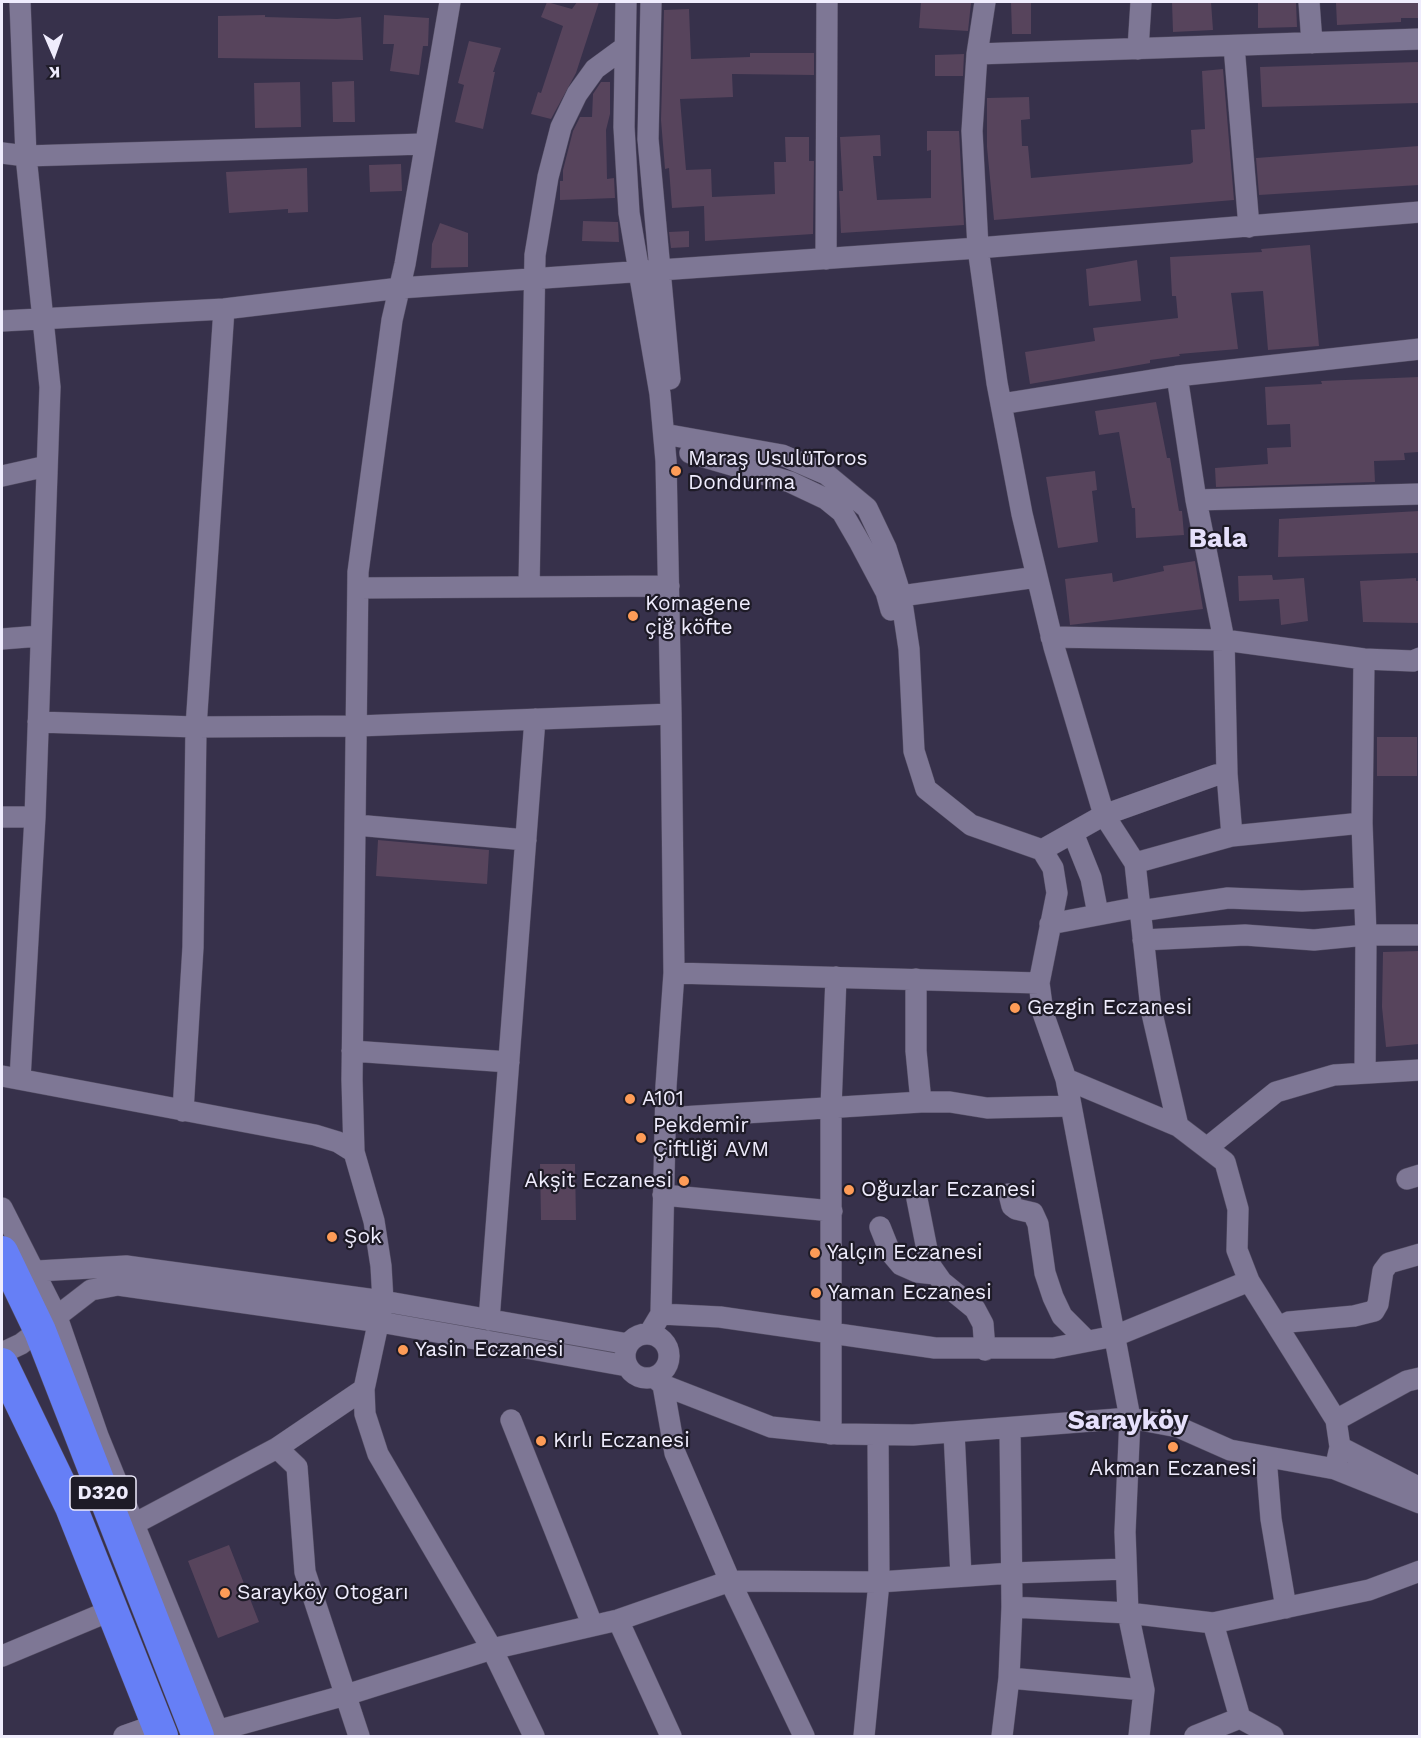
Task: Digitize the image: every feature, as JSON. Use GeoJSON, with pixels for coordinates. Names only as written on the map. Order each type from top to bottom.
{"type":"FeatureCollection","features":[{"type":"Feature","properties":{"kind":"highway","name":"D320"},"geometry":{"type":"LineString","coordinates":[[12,1267],[48,1324],[208,1735]]}},
{"type":"Feature","properties":{"kind":"highway","name":"D320"},"geometry":{"type":"LineString","coordinates":[[2,1365],[71,1507],[160,1730]]}},
{"type":"Feature","properties":{"kind":"street"},"geometry":{"type":"LineString","coordinates":[[20,2],[26,156],[50,387],[35,817],[11,1078],[315,1135],[338,1142],[354,1152]]}},
{"type":"Feature","properties":{"kind":"street"},"geometry":{"type":"LineString","coordinates":[[450,2],[400,288],[392,320],[358,588],[352,1051],[354,1152],[374,1221],[381,1266],[383,1301],[364,1389],[365,1414],[378,1454],[492,1649],[534,1737]]}},
{"type":"Feature","properties":{"kind":"street"},"geometry":{"type":"LineString","coordinates":[[626,2],[624,127],[629,213],[668,446]]}},
{"type":"Feature","properties":{"kind":"street"},"geometry":{"type":"LineString","coordinates":[[651,2],[648,139],[660,270],[668,446],[674,972],[664,1118],[662,1314],[649,1334],[634,1338],[628,1344],[625,1355],[627,1366],[634,1374],[643,1378],[658,1381],[771,1427],[831,1434],[878,1435],[1010,1429],[1130,1418],[1178,1427],[1230,1450],[1335,1469],[1419,1503]]}},
{"type":"Feature","properties":{"kind":"street"},"geometry":{"type":"LineString","coordinates":[[826,259],[827,2]]}},
{"type":"Feature","properties":{"kind":"street"},"geometry":{"type":"LineString","coordinates":[[985,2],[977,54],[972,131],[978,249],[1001,404],[1022,514],[1051,637],[1104,815],[1135,862],[1151,1009],[1178,1126]]}},
{"type":"Feature","properties":{"kind":"street"},"geometry":{"type":"LineString","coordinates":[[1138,49],[1141,2]]}},
{"type":"Feature","properties":{"kind":"street"},"geometry":{"type":"LineString","coordinates":[[1309,2],[1312,43]]}},
{"type":"Feature","properties":{"kind":"street"},"geometry":{"type":"LineString","coordinates":[[977,54],[1419,39]]}},
{"type":"Feature","properties":{"kind":"street"},"geometry":{"type":"LineString","coordinates":[[529,587],[535,255],[548,177],[561,127],[577,94],[595,69],[626,46]]}},
{"type":"Feature","properties":{"kind":"street"},"geometry":{"type":"LineString","coordinates":[[1234,46],[1249,227]]}},
{"type":"Feature","properties":{"kind":"street"},"geometry":{"type":"LineString","coordinates":[[2,153],[26,156],[424,144]]}},
{"type":"Feature","properties":{"kind":"street"},"geometry":{"type":"LineString","coordinates":[[2,321],[224,309],[400,288],[978,249],[1419,212]]}},
{"type":"Feature","properties":{"kind":"street"},"geometry":{"type":"LineString","coordinates":[[183,1111],[193,947],[196,727],[224,309]]}},
{"type":"Feature","properties":{"kind":"street"},"geometry":{"type":"LineString","coordinates":[[1001,404],[1177,376],[1419,348]]}},
{"type":"Feature","properties":{"kind":"street"},"geometry":{"type":"LineString","coordinates":[[1177,376],[1196,500],[1224,640],[1227,774],[1232,836]]}},
{"type":"Feature","properties":{"kind":"street"},"geometry":{"type":"LineString","coordinates":[[668,446],[782,455],[826,474],[867,508],[886,548],[901,596],[909,649],[914,751],[926,789],[971,825],[1014,838],[1042,850],[1053,868],[1057,893],[1039,983],[1043,1012],[1066,1079],[1130,1418],[1126,1569],[1128,1613],[1144,1690],[1139,1737]]}},
{"type":"Feature","properties":{"kind":"street"},"geometry":{"type":"LineString","coordinates":[[668,446],[790,482],[826,499],[842,513],[881,583],[890,607],[898,651],[906,768],[924,801],[968,837],[994,841],[1014,838]]}},
{"type":"Feature","properties":{"kind":"street"},"geometry":{"type":"LineString","coordinates":[[2,476],[47,466]]}},
{"type":"Feature","properties":{"kind":"street"},"geometry":{"type":"LineString","coordinates":[[1196,500],[1419,494]]}},
{"type":"Feature","properties":{"kind":"street"},"geometry":{"type":"LineString","coordinates":[[901,596],[1037,577]]}},
{"type":"Feature","properties":{"kind":"street"},"geometry":{"type":"LineString","coordinates":[[358,588],[669,586]]}},
{"type":"Feature","properties":{"kind":"street"},"geometry":{"type":"LineString","coordinates":[[2,639],[40,636]]}},
{"type":"Feature","properties":{"kind":"street"},"geometry":{"type":"LineString","coordinates":[[1051,637],[1224,640],[1364,659],[1413,661],[1419,658]]}},
{"type":"Feature","properties":{"kind":"street"},"geometry":{"type":"LineString","coordinates":[[1364,659],[1362,823],[1366,935],[1365,1072]]}},
{"type":"Feature","properties":{"kind":"street"},"geometry":{"type":"LineString","coordinates":[[38,722],[196,727],[358,726],[671,714]]}},
{"type":"Feature","properties":{"kind":"street"},"geometry":{"type":"LineString","coordinates":[[489,1320],[535,719]]}},
{"type":"Feature","properties":{"kind":"street"},"geometry":{"type":"LineString","coordinates":[[1042,850],[1104,815],[1216,775],[1227,774]]}},
{"type":"Feature","properties":{"kind":"street"},"geometry":{"type":"LineString","coordinates":[[2,817],[35,817]]}},
{"type":"Feature","properties":{"kind":"street"},"geometry":{"type":"LineString","coordinates":[[1135,862],[1232,836],[1362,823]]}},
{"type":"Feature","properties":{"kind":"street"},"geometry":{"type":"LineString","coordinates":[[356,825],[526,840]]}},
{"type":"Feature","properties":{"kind":"street"},"geometry":{"type":"LineString","coordinates":[[1073,833],[1091,878],[1098,914]]}},
{"type":"Feature","properties":{"kind":"street"},"geometry":{"type":"LineString","coordinates":[[1050,924],[1098,914],[1228,898],[1302,901],[1364,898]]}},
{"type":"Feature","properties":{"kind":"street"},"geometry":{"type":"LineString","coordinates":[[1143,940],[1245,934],[1314,940],[1366,935],[1419,935]]}},
{"type":"Feature","properties":{"kind":"street"},"geometry":{"type":"LineString","coordinates":[[674,972],[1039,983]]}},
{"type":"Feature","properties":{"kind":"street"},"geometry":{"type":"LineString","coordinates":[[831,1434],[833,1333],[831,1107],[836,977]]}},
{"type":"Feature","properties":{"kind":"street"},"geometry":{"type":"LineString","coordinates":[[916,979],[916,1051],[921,1102]]}},
{"type":"Feature","properties":{"kind":"street"},"geometry":{"type":"LineString","coordinates":[[352,1051],[509,1062]]}},
{"type":"Feature","properties":{"kind":"street"},"geometry":{"type":"LineString","coordinates":[[1208,1147],[1276,1092],[1334,1075],[1419,1070]]}},
{"type":"Feature","properties":{"kind":"street"},"geometry":{"type":"LineString","coordinates":[[1066,1079],[1178,1126],[1225,1162],[1238,1209],[1238,1250],[1250,1281],[1335,1420],[1341,1447],[1335,1469]]}},
{"type":"Feature","properties":{"kind":"street"},"geometry":{"type":"LineString","coordinates":[[664,1118],[921,1102],[950,1102],[987,1108],[1071,1106]]}},
{"type":"Feature","properties":{"kind":"street"},"geometry":{"type":"LineString","coordinates":[[1009,1194],[1012,1206],[1033,1213],[1038,1224],[1045,1273],[1053,1297],[1062,1316],[1087,1341]]}},
{"type":"Feature","properties":{"kind":"street"},"geometry":{"type":"LineString","coordinates":[[663,1196],[832,1211]]}},
{"type":"Feature","properties":{"kind":"street"},"geometry":{"type":"LineString","coordinates":[[917,1199],[930,1265],[951,1291],[975,1309],[983,1323],[985,1350]]}},
{"type":"Feature","properties":{"kind":"street"},"geometry":{"type":"LineString","coordinates":[[2,1208],[12,1267],[126,1266],[383,1301],[628,1344]]}},
{"type":"Feature","properties":{"kind":"street"},"geometry":{"type":"LineString","coordinates":[[880,1227],[890,1252],[901,1264],[916,1272],[935,1274]]}},
{"type":"Feature","properties":{"kind":"street"},"geometry":{"type":"LineString","coordinates":[[1278,1327],[1289,1322],[1354,1316],[1374,1311],[1378,1304],[1383,1271],[1389,1263],[1419,1254]]}},
{"type":"Feature","properties":{"kind":"street"},"geometry":{"type":"LineString","coordinates":[[662,1314],[720,1317],[935,1348],[985,1350],[1053,1348],[1114,1336],[1250,1281]]}},
{"type":"Feature","properties":{"kind":"street"},"geometry":{"type":"LineString","coordinates":[[2,1353],[21,1344],[91,1290],[118,1285],[380,1322],[627,1366]]}},
{"type":"Feature","properties":{"kind":"street"},"geometry":{"type":"LineString","coordinates":[[48,1324],[134,1524],[208,1735],[492,1649],[592,1624],[618,1620],[730,1581],[879,1582],[1011,1573],[1126,1569]]}},
{"type":"Feature","properties":{"kind":"street"},"geometry":{"type":"LineString","coordinates":[[649,1334],[664,1342],[670,1358],[658,1381],[675,1453],[730,1581],[804,1737]]}},
{"type":"Feature","properties":{"kind":"street"},"geometry":{"type":"LineString","coordinates":[[1335,1420],[1407,1381],[1419,1378]]}},
{"type":"Feature","properties":{"kind":"street"},"geometry":{"type":"LineString","coordinates":[[134,1524],[277,1448],[364,1389]]}},
{"type":"Feature","properties":{"kind":"street"},"geometry":{"type":"LineString","coordinates":[[511,1420],[592,1624]]}},
{"type":"Feature","properties":{"kind":"street"},"geometry":{"type":"LineString","coordinates":[[1002,1737],[1009,1678],[1012,1607],[1010,1429]]}},
{"type":"Feature","properties":{"kind":"street"},"geometry":{"type":"LineString","coordinates":[[954,1432],[961,1576]]}},
{"type":"Feature","properties":{"kind":"street"},"geometry":{"type":"LineString","coordinates":[[864,1737],[879,1582],[878,1435]]}},
{"type":"Feature","properties":{"kind":"street"},"geometry":{"type":"LineString","coordinates":[[1341,1447],[1419,1488]]}},
{"type":"Feature","properties":{"kind":"street"},"geometry":{"type":"LineString","coordinates":[[277,1448],[297,1467],[305,1572],[359,1737]]}},
{"type":"Feature","properties":{"kind":"street"},"geometry":{"type":"LineString","coordinates":[[1266,1457],[1271,1519],[1286,1608]]}},
{"type":"Feature","properties":{"kind":"street"},"geometry":{"type":"LineString","coordinates":[[1012,1607],[1128,1613],[1213,1623],[1369,1590],[1419,1571]]}},
{"type":"Feature","properties":{"kind":"street"},"geometry":{"type":"LineString","coordinates":[[2,1656],[112,1610]]}},
{"type":"Feature","properties":{"kind":"street"},"geometry":{"type":"LineString","coordinates":[[618,1620],[671,1737]]}},
{"type":"Feature","properties":{"kind":"street"},"geometry":{"type":"LineString","coordinates":[[1213,1623],[1240,1718],[1273,1737]]}},
{"type":"Feature","properties":{"kind":"street"},"geometry":{"type":"LineString","coordinates":[[1009,1678],[1144,1690]]}},
{"type":"Feature","properties":{"kind":"street"},"geometry":{"type":"LineString","coordinates":[[1195,1737],[1240,1718]]}},
{"type":"Feature","properties":{"kind":"street"},"geometry":{"type":"LineString","coordinates":[[124,1737],[160,1730]]}},
{"type":"Feature","properties":{"kind":"building"},"geometry":{"type":"Polygon","coordinates":[[[547,2],[572,9],[577,2],[599,2],[576,73],[551,119],[531,114],[538,92],[541,93],[563,26],[541,17],[547,2]]]}},
{"type":"Feature","properties":{"kind":"building"},"geometry":{"type":"Polygon","coordinates":[[[921,2],[971,3],[968,31],[919,28],[921,2]]]}},
{"type":"Feature","properties":{"kind":"building"},"geometry":{"type":"Polygon","coordinates":[[[1011,2],[1031,2],[1031,34],[1012,34],[1011,2]]]}},
{"type":"Feature","properties":{"kind":"building"},"geometry":{"type":"Polygon","coordinates":[[[1172,2],[1211,2],[1213,30],[1173,32],[1172,2]]]}},
{"type":"Feature","properties":{"kind":"building"},"geometry":{"type":"Polygon","coordinates":[[[1258,2],[1296,2],[1297,27],[1258,28],[1258,2]]]}},
{"type":"Feature","properties":{"kind":"building"},"geometry":{"type":"Polygon","coordinates":[[[1419,2],[1419,18],[1401,18],[1401,22],[1337,25],[1336,3],[1419,2]]]}},
{"type":"Feature","properties":{"kind":"building"},"geometry":{"type":"Polygon","coordinates":[[[689,9],[691,59],[750,57],[750,53],[814,53],[814,75],[732,74],[733,97],[680,99],[686,170],[711,169],[712,197],[775,194],[774,162],[786,162],[785,137],[809,137],[809,161],[814,161],[813,234],[705,241],[704,206],[672,208],[669,168],[665,169],[661,120],[664,10],[689,9]]]}},
{"type":"Feature","properties":{"kind":"building"},"geometry":{"type":"Polygon","coordinates":[[[265,15],[265,17],[337,19],[361,17],[363,60],[218,58],[218,16],[265,15]]]}},
{"type":"Feature","properties":{"kind":"building"},"geometry":{"type":"Polygon","coordinates":[[[384,15],[429,18],[428,46],[423,46],[419,75],[390,71],[394,44],[383,44],[384,15]]]}},
{"type":"Feature","properties":{"kind":"building"},"geometry":{"type":"Polygon","coordinates":[[[469,41],[501,48],[493,72],[495,72],[483,129],[455,122],[464,85],[458,83],[469,41]]]}},
{"type":"Feature","properties":{"kind":"building"},"geometry":{"type":"Polygon","coordinates":[[[964,54],[963,76],[935,76],[935,55],[964,54]]]}},
{"type":"Feature","properties":{"kind":"building"},"geometry":{"type":"Polygon","coordinates":[[[1418,62],[1419,103],[1262,107],[1260,67],[1418,62]]]}},
{"type":"Feature","properties":{"kind":"building"},"geometry":{"type":"Polygon","coordinates":[[[1223,69],[1234,200],[994,220],[987,147],[987,98],[1029,97],[1030,119],[1021,120],[1022,146],[1028,146],[1031,178],[1190,164],[1193,162],[1191,130],[1205,129],[1202,71],[1223,69]]]}},
{"type":"Feature","properties":{"kind":"building"},"geometry":{"type":"Polygon","coordinates":[[[354,81],[355,122],[333,122],[332,82],[354,81]]]}},
{"type":"Feature","properties":{"kind":"building"},"geometry":{"type":"Polygon","coordinates":[[[300,82],[301,127],[255,128],[254,83],[300,82]]]}},
{"type":"Feature","properties":{"kind":"building"},"geometry":{"type":"Polygon","coordinates":[[[601,82],[610,82],[610,114],[606,130],[607,179],[614,178],[615,198],[560,200],[560,181],[563,181],[563,170],[573,131],[580,117],[592,117],[593,94],[601,82]]]}},
{"type":"Feature","properties":{"kind":"building"},"geometry":{"type":"Polygon","coordinates":[[[927,131],[959,131],[964,225],[841,233],[839,191],[843,191],[840,137],[880,135],[881,156],[873,156],[877,200],[931,198],[931,150],[927,151],[927,131]]]}},
{"type":"Feature","properties":{"kind":"building"},"geometry":{"type":"Polygon","coordinates":[[[1419,146],[1419,185],[1259,195],[1256,158],[1419,146]]]}},
{"type":"Feature","properties":{"kind":"building"},"geometry":{"type":"Polygon","coordinates":[[[401,164],[402,191],[370,192],[369,165],[401,164]]]}},
{"type":"Feature","properties":{"kind":"building"},"geometry":{"type":"Polygon","coordinates":[[[307,168],[308,212],[288,213],[288,209],[229,213],[226,172],[307,168]]]}},
{"type":"Feature","properties":{"kind":"building"},"geometry":{"type":"Polygon","coordinates":[[[583,221],[618,222],[619,242],[582,241],[583,221]]]}},
{"type":"Feature","properties":{"kind":"building"},"geometry":{"type":"Polygon","coordinates":[[[440,223],[468,233],[468,267],[431,268],[432,244],[440,223]]]}},
{"type":"Feature","properties":{"kind":"building"},"geometry":{"type":"Polygon","coordinates":[[[689,231],[689,247],[671,248],[669,232],[689,231]]]}},
{"type":"Feature","properties":{"kind":"building"},"geometry":{"type":"Polygon","coordinates":[[[1310,245],[1319,346],[1268,350],[1263,291],[1231,293],[1238,349],[1179,354],[1180,356],[1150,360],[1150,363],[1030,384],[1025,352],[1095,341],[1093,328],[1178,318],[1176,296],[1172,296],[1170,257],[1262,252],[1261,249],[1310,245]]]}},
{"type":"Feature","properties":{"kind":"building"},"geometry":{"type":"Polygon","coordinates":[[[1137,260],[1141,301],[1089,306],[1086,269],[1137,260]]]}},
{"type":"Feature","properties":{"kind":"building"},"geometry":{"type":"Polygon","coordinates":[[[1419,377],[1419,452],[1404,453],[1405,460],[1374,461],[1375,482],[1216,487],[1215,468],[1268,464],[1267,448],[1291,447],[1290,424],[1267,425],[1265,387],[1322,384],[1321,381],[1419,377]]]}},
{"type":"Feature","properties":{"kind":"building"},"geometry":{"type":"Polygon","coordinates":[[[1156,402],[1167,458],[1170,458],[1179,511],[1182,511],[1184,535],[1136,538],[1135,508],[1132,508],[1119,432],[1099,435],[1095,411],[1156,402]]]}},
{"type":"Feature","properties":{"kind":"building"},"geometry":{"type":"Polygon","coordinates":[[[1095,471],[1097,490],[1092,491],[1098,542],[1058,548],[1046,477],[1095,471]]]}},
{"type":"Feature","properties":{"kind":"building"},"geometry":{"type":"Polygon","coordinates":[[[1419,511],[1419,553],[1278,557],[1279,519],[1419,511]]]}},
{"type":"Feature","properties":{"kind":"building"},"geometry":{"type":"Polygon","coordinates":[[[1195,561],[1203,609],[1070,625],[1065,579],[1112,573],[1113,582],[1164,571],[1163,566],[1195,561]]]}},
{"type":"Feature","properties":{"kind":"building"},"geometry":{"type":"Polygon","coordinates":[[[1272,575],[1273,580],[1304,578],[1308,621],[1281,625],[1279,599],[1239,601],[1238,576],[1272,575]]]}},
{"type":"Feature","properties":{"kind":"building"},"geometry":{"type":"Polygon","coordinates":[[[1416,578],[1416,581],[1419,581],[1419,623],[1363,622],[1360,581],[1416,578]]]}},
{"type":"Feature","properties":{"kind":"building"},"geometry":{"type":"Polygon","coordinates":[[[1377,737],[1417,737],[1417,776],[1377,776],[1377,737]]]}},
{"type":"Feature","properties":{"kind":"building"},"geometry":{"type":"Polygon","coordinates":[[[378,840],[489,850],[487,884],[376,876],[378,840]]]}},
{"type":"Feature","properties":{"kind":"building"},"geometry":{"type":"Polygon","coordinates":[[[1419,951],[1419,1044],[1386,1047],[1382,1007],[1383,952],[1419,951]]]}},
{"type":"Feature","properties":{"kind":"building"},"geometry":{"type":"Polygon","coordinates":[[[540,1164],[575,1164],[576,1220],[541,1220],[540,1164]]]}},
{"type":"Feature","properties":{"kind":"building"},"geometry":{"type":"Polygon","coordinates":[[[229,1545],[259,1622],[218,1638],[188,1561],[229,1545]]]}},
{"type":"Feature","properties":{"kind":"place","name":"Maraş UsulüToros Dondurma"},"geometry":{"type":"Point","coordinates":[676,471]}},
{"type":"Feature","properties":{"kind":"place","name":"Komagene çiğ köfte"},"geometry":{"type":"Point","coordinates":[633,616]}},
{"type":"Feature","properties":{"kind":"place","name":"Gezgin Eczanesi"},"geometry":{"type":"Point","coordinates":[1015,1008]}},
{"type":"Feature","properties":{"kind":"place","name":"A101"},"geometry":{"type":"Point","coordinates":[630,1099]}},
{"type":"Feature","properties":{"kind":"place","name":"Pekdemir Çiftliği AVM"},"geometry":{"type":"Point","coordinates":[641,1138]}},
{"type":"Feature","properties":{"kind":"place","name":"Akşit Eczanesi"},"geometry":{"type":"Point","coordinates":[684,1181]}},
{"type":"Feature","properties":{"kind":"place","name":"Oğuzlar Eczanesi"},"geometry":{"type":"Point","coordinates":[849,1190]}},
{"type":"Feature","properties":{"kind":"place","name":"Şok"},"geometry":{"type":"Point","coordinates":[332,1237]}},
{"type":"Feature","properties":{"kind":"place","name":"Yalçın Eczanesi"},"geometry":{"type":"Point","coordinates":[815,1253]}},
{"type":"Feature","properties":{"kind":"place","name":"Yaman Eczanesi"},"geometry":{"type":"Point","coordinates":[816,1293]}},
{"type":"Feature","properties":{"kind":"place","name":"Yasin Eczanesi"},"geometry":{"type":"Point","coordinates":[403,1350]}},
{"type":"Feature","properties":{"kind":"place","name":"Kırlı Eczanesi"},"geometry":{"type":"Point","coordinates":[541,1441]}},
{"type":"Feature","properties":{"kind":"place","name":"Akman Eczanesi"},"geometry":{"type":"Point","coordinates":[1173,1447]}},
{"type":"Feature","properties":{"kind":"place","name":"Sarayköy Otogarı"},"geometry":{"type":"Point","coordinates":[225,1593]}},
{"type":"Feature","properties":{"kind":"district","name":"Bala"},"geometry":{"type":"Point","coordinates":[1218,539]}},
{"type":"Feature","properties":{"kind":"district","name":"Sarayköy"},"geometry":{"type":"Point","coordinates":[1128,1421]}}]}
